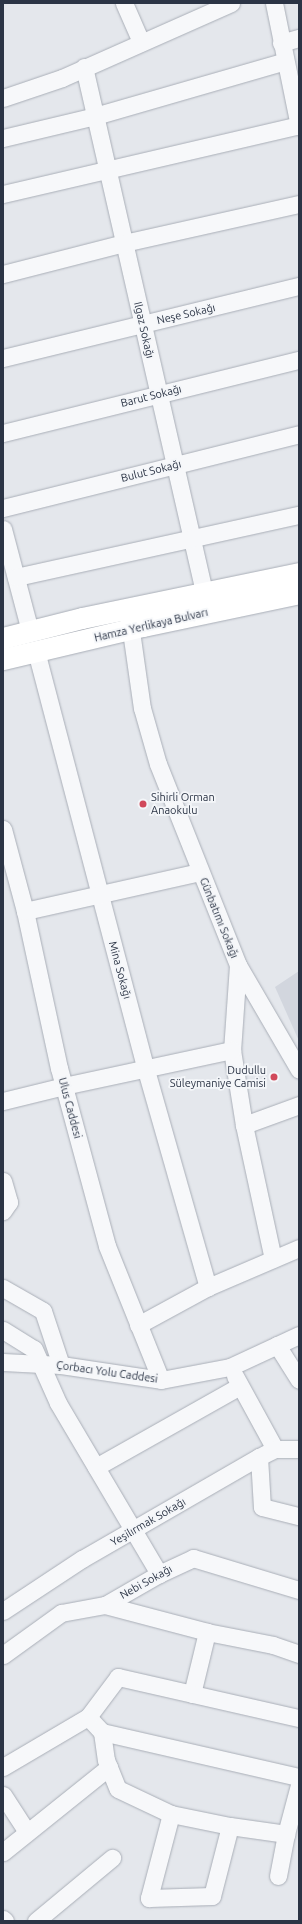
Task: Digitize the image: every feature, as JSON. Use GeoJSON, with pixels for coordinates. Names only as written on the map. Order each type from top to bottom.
{"type":"FeatureCollection","features":[{"type":"Feature","properties":{"kind":"main road","name":"Hamza Yerlikaya Bulvarı"},"geometry":{"type":"LineString","coordinates":[[3,659],[132,628],[206,602],[299,574]]}},
{"type":"Feature","properties":{"kind":"main road","name":"Hamza Yerlikaya Bulvarı"},"geometry":{"type":"LineString","coordinates":[[3,638],[127,609],[299,593]]}},
{"type":"Feature","properties":{"kind":"street"},"geometry":{"type":"LineString","coordinates":[[124,3],[141,42]]}},
{"type":"Feature","properties":{"kind":"street"},"geometry":{"type":"LineString","coordinates":[[3,98],[62,78],[231,3]]}},
{"type":"Feature","properties":{"kind":"street"},"geometry":{"type":"LineString","coordinates":[[3,194],[299,125],[274,3]]}},
{"type":"Feature","properties":{"kind":"street"},"geometry":{"type":"LineString","coordinates":[[281,43],[299,38]]}},
{"type":"Feature","properties":{"kind":"street"},"geometry":{"type":"LineString","coordinates":[[3,138],[95,116],[285,61]]}},
{"type":"Feature","properties":{"kind":"street","name":"Ilgaz Sokağı"},"geometry":{"type":"LineString","coordinates":[[84,67],[206,602]]}},
{"type":"Feature","properties":{"kind":"street"},"geometry":{"type":"LineString","coordinates":[[3,274],[124,243],[299,204]]}},
{"type":"Feature","properties":{"kind":"street","name":"Neşe Sokağı"},"geometry":{"type":"LineString","coordinates":[[3,358],[299,286]]}},
{"type":"Feature","properties":{"kind":"street","name":"Barut Sokağı"},"geometry":{"type":"LineString","coordinates":[[3,434],[158,394],[299,360]]}},
{"type":"Feature","properties":{"kind":"street","name":"Bulut Sokağı"},"geometry":{"type":"LineString","coordinates":[[3,508],[299,434]]}},
{"type":"Feature","properties":{"kind":"street"},"geometry":{"type":"LineString","coordinates":[[11,574],[299,515]]}},
{"type":"Feature","properties":{"kind":"street"},"geometry":{"type":"LineString","coordinates":[[3,529],[11,574],[30,631]]}},
{"type":"Feature","properties":{"kind":"street","name":"Günbatımı Sokağı"},"geometry":{"type":"LineString","coordinates":[[127,609],[132,628],[142,708],[158,764],[238,965],[232,1050],[244,1125],[273,1259]]}},
{"type":"Feature","properties":{"kind":"street","name":"Mina Sokağı"},"geometry":{"type":"LineString","coordinates":[[36,651],[146,1070],[208,1287]]}},
{"type":"Feature","properties":{"kind":"street","name":"Ulus Caddesi"},"geometry":{"type":"LineString","coordinates":[[3,828],[25,911],[64,1086],[107,1246],[161,1380]]}},
{"type":"Feature","properties":{"kind":"street"},"geometry":{"type":"LineString","coordinates":[[25,911],[200,872]]}},
{"type":"Feature","properties":{"kind":"street"},"geometry":{"type":"LineString","coordinates":[[238,965],[299,1070]]}},
{"type":"Feature","properties":{"kind":"street"},"geometry":{"type":"LineString","coordinates":[[3,1101],[64,1086],[146,1070],[232,1050]]}},
{"type":"Feature","properties":{"kind":"street"},"geometry":{"type":"LineString","coordinates":[[244,1125],[299,1105]]}},
{"type":"Feature","properties":{"kind":"street"},"geometry":{"type":"LineString","coordinates":[[3,1180],[9,1202],[3,1211]]}},
{"type":"Feature","properties":{"kind":"street"},"geometry":{"type":"LineString","coordinates":[[138,1325],[208,1287],[299,1248]]}},
{"type":"Feature","properties":{"kind":"street"},"geometry":{"type":"LineString","coordinates":[[3,1288],[43,1311],[61,1365]]}},
{"type":"Feature","properties":{"kind":"street"},"geometry":{"type":"LineString","coordinates":[[3,1330],[34,1349],[58,1403],[159,1574]]}},
{"type":"Feature","properties":{"kind":"street","name":"Çorbacı Yolu Caddesi"},"geometry":{"type":"LineString","coordinates":[[3,1362],[61,1365],[161,1380],[230,1367],[299,1335]]}},
{"type":"Feature","properties":{"kind":"street"},"geometry":{"type":"LineString","coordinates":[[277,1344],[299,1380]]}},
{"type":"Feature","properties":{"kind":"street"},"geometry":{"type":"LineString","coordinates":[[230,1367],[274,1449]]}},
{"type":"Feature","properties":{"kind":"street"},"geometry":{"type":"LineString","coordinates":[[96,1467],[240,1386]]}},
{"type":"Feature","properties":{"kind":"street","name":"Yeşilırmak Sokağı"},"geometry":{"type":"LineString","coordinates":[[3,1611],[82,1559],[134,1531],[259,1456],[274,1449],[299,1449]]}},
{"type":"Feature","properties":{"kind":"street"},"geometry":{"type":"LineString","coordinates":[[259,1456],[262,1507],[299,1516]]}},
{"type":"Feature","properties":{"kind":"street","name":"Nebi Sokağı"},"geometry":{"type":"LineString","coordinates":[[3,1655],[61,1613],[106,1605],[159,1574],[193,1558],[299,1590]]}},
{"type":"Feature","properties":{"kind":"street"},"geometry":{"type":"LineString","coordinates":[[106,1605],[207,1632],[273,1645],[299,1654]]}},
{"type":"Feature","properties":{"kind":"street"},"geometry":{"type":"LineString","coordinates":[[192,1694],[207,1632]]}},
{"type":"Feature","properties":{"kind":"street"},"geometry":{"type":"LineString","coordinates":[[3,1767],[88,1717],[118,1677],[299,1718]]}},
{"type":"Feature","properties":{"kind":"street"},"geometry":{"type":"LineString","coordinates":[[88,1717],[102,1732],[299,1777]]}},
{"type":"Feature","properties":{"kind":"street"},"geometry":{"type":"LineString","coordinates":[[102,1732],[106,1760],[118,1789],[171,1814],[230,1826],[286,1834]]}},
{"type":"Feature","properties":{"kind":"street"},"geometry":{"type":"LineString","coordinates":[[3,1852],[109,1767]]}},
{"type":"Feature","properties":{"kind":"street"},"geometry":{"type":"LineString","coordinates":[[278,1876],[286,1834],[299,1785]]}},
{"type":"Feature","properties":{"kind":"street"},"geometry":{"type":"LineString","coordinates":[[3,1795],[27,1832]]}},
{"type":"Feature","properties":{"kind":"street"},"geometry":{"type":"LineString","coordinates":[[171,1814],[149,1898],[212,1896],[230,1826]]}},
{"type":"Feature","properties":{"kind":"street"},"geometry":{"type":"LineString","coordinates":[[36,1921],[112,1858]]}},
{"type":"Feature","properties":{"kind":"shaded area"},"geometry":{"type":"Polygon","coordinates":[[[299,971],[299,1041],[275,987],[299,971]]]}},
{"type":"Feature","properties":{"kind":"place","name":"Sihirli Orman Anaokulu"},"geometry":{"type":"Point","coordinates":[143,804]}},
{"type":"Feature","properties":{"kind":"place","name":"Dudullu Süleymaniye Camisi"},"geometry":{"type":"Point","coordinates":[274,1077]}}]}
